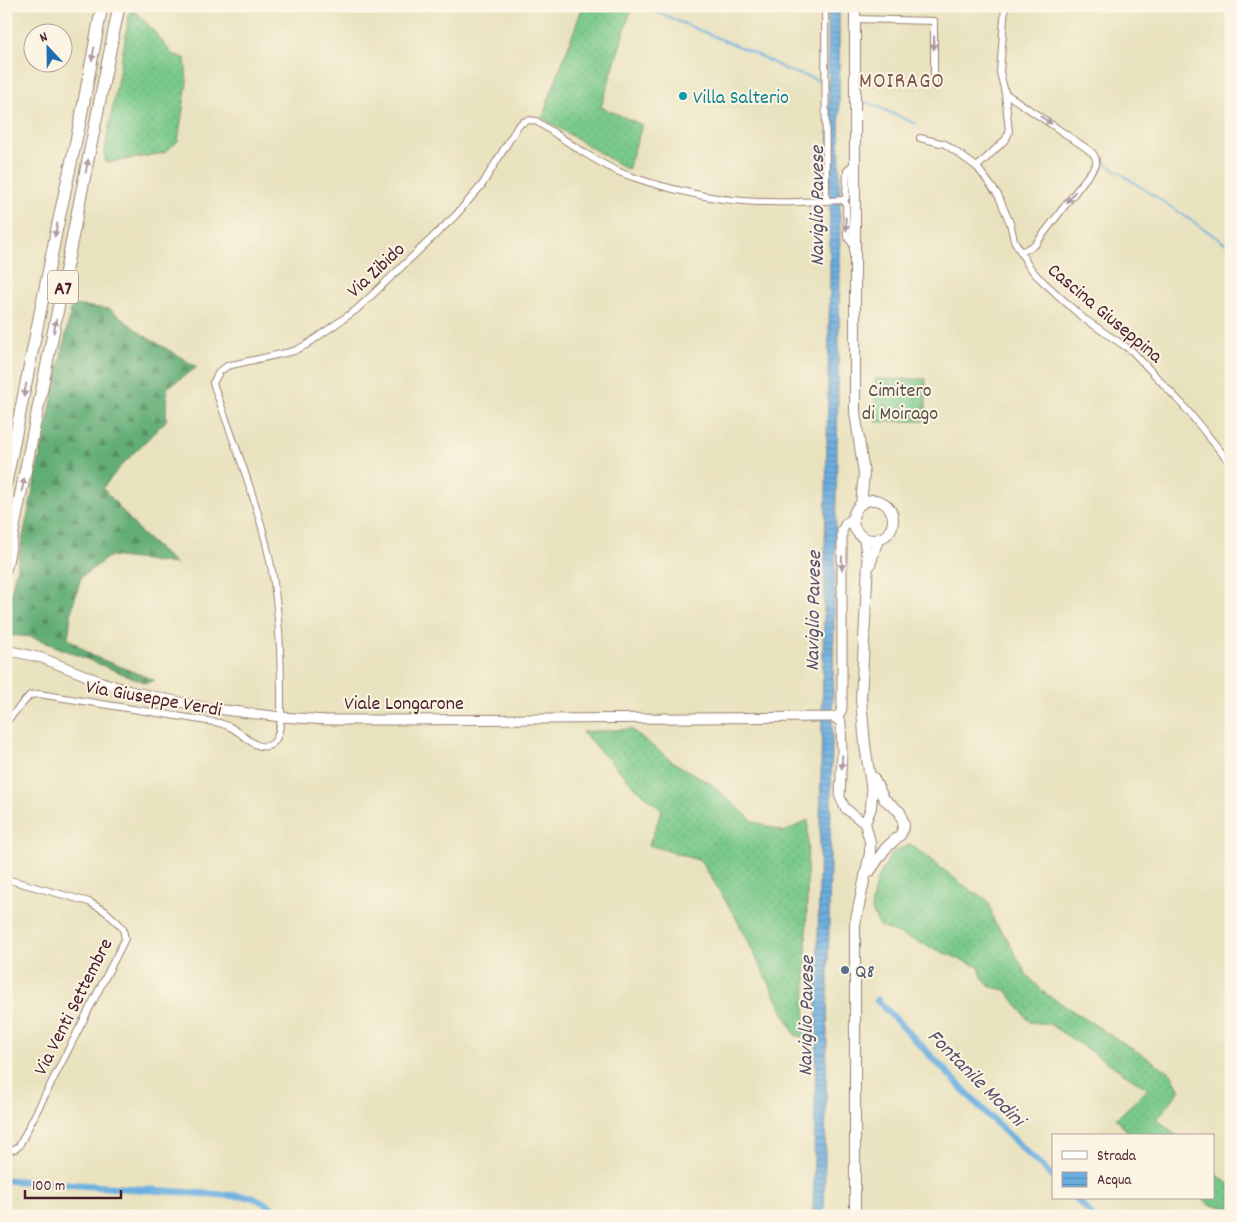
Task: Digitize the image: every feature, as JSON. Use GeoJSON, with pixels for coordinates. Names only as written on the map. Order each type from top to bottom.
{"type":"FeatureCollection","features":[{"type":"Feature","properties":{"kind":"highway","name":"A7"},"geometry":{"type":"LineString","coordinates":[[6,483],[102,6]]}},
{"type":"Feature","properties":{"kind":"highway","name":"A7"},"geometry":{"type":"LineString","coordinates":[[6,567],[119,6]]}},
{"type":"Feature","properties":{"kind":"main road"},"geometry":{"type":"LineString","coordinates":[[855,6],[855,412],[864,474],[878,500],[890,509],[892,519],[890,529],[880,538],[876,545],[868,578]]}},
{"type":"Feature","properties":{"kind":"main road"},"geometry":{"type":"LineString","coordinates":[[861,504],[864,474]]}},
{"type":"Feature","properties":{"kind":"main road"},"geometry":{"type":"LineString","coordinates":[[878,500],[868,500],[861,504],[856,509],[853,519],[856,530],[864,538],[873,540],[880,538]]}},
{"type":"Feature","properties":{"kind":"main road"},"geometry":{"type":"LineString","coordinates":[[853,519],[846,523],[842,531],[842,709],[839,715],[834,717],[841,722],[840,793],[845,808],[866,829],[872,840],[880,843],[890,843],[897,839]]}},
{"type":"Feature","properties":{"kind":"main road"},"geometry":{"type":"LineString","coordinates":[[855,1216],[855,924],[870,849],[866,829],[872,792],[861,699],[868,578],[868,562],[864,538]]}},
{"type":"Feature","properties":{"kind":"main road","name":"Viale Longarone"},"geometry":{"type":"LineString","coordinates":[[6,650],[42,658],[130,691],[208,708],[281,717],[326,720],[834,717]]}},
{"type":"Feature","properties":{"kind":"main road"},"geometry":{"type":"LineString","coordinates":[[864,881],[876,860],[897,839],[903,830],[904,823],[900,812],[887,802],[880,792],[869,765]]}},
{"type":"Feature","properties":{"kind":"main road"},"geometry":{"type":"LineString","coordinates":[[869,812],[881,804],[894,807]]}},
{"type":"Feature","properties":{"kind":"street"},"geometry":{"type":"LineString","coordinates":[[776,6],[776,8],[825,7],[826,201]]}},
{"type":"Feature","properties":{"kind":"street"},"geometry":{"type":"LineString","coordinates":[[977,167],[1006,139],[1009,132],[1005,93],[1000,72],[1005,6]]}},
{"type":"Feature","properties":{"kind":"street"},"geometry":{"type":"LineString","coordinates":[[855,19],[934,21],[934,86]]}},
{"type":"Feature","properties":{"kind":"street"},"geometry":{"type":"LineString","coordinates":[[1005,93],[1086,148],[1094,154],[1097,161],[1096,165],[1035,245],[1021,252]]}},
{"type":"Feature","properties":{"kind":"street","name":"Via Zibido"},"geometry":{"type":"LineString","coordinates":[[281,717],[280,629],[273,581],[259,518],[213,383],[218,372],[227,366],[294,351],[356,310],[455,216],[482,185],[518,126],[527,120],[536,120],[606,165],[625,174],[659,184],[732,200],[843,200]]}},
{"type":"Feature","properties":{"kind":"street","name":"Cascina Giuseppina"},"geometry":{"type":"LineString","coordinates":[[920,138],[944,144],[977,167],[998,195],[1010,223],[1014,240],[1028,265],[1037,276],[1084,318],[1132,351],[1158,377],[1231,464]]}},
{"type":"Feature","properties":{"kind":"street"},"geometry":{"type":"LineString","coordinates":[[854,163],[847,171],[846,198],[843,200],[846,204],[847,237],[854,246]]}},
{"type":"Feature","properties":{"kind":"street","name":"Via Giuseppe Verdi"},"geometry":{"type":"LineString","coordinates":[[6,722],[30,696],[39,694],[220,723],[231,727],[255,744],[264,747],[271,745],[276,738],[281,717]]}},
{"type":"Feature","properties":{"kind":"street","name":"Via Venti Settembre"},"geometry":{"type":"LineString","coordinates":[[6,879],[89,902],[105,911],[123,929],[126,935],[19,1146],[6,1151]]}},
{"type":"Feature","properties":{"kind":"green space"},"geometry":{"type":"Polygon","coordinates":[[[583,6],[632,7],[601,107],[642,125],[628,170],[542,118],[583,6]]]}},
{"type":"Feature","properties":{"kind":"green space"},"geometry":{"type":"Polygon","coordinates":[[[131,7],[172,54],[185,58],[187,82],[178,141],[164,153],[106,163],[104,155],[131,7]]]}},
{"type":"Feature","properties":{"kind":"green space"},"geometry":{"type":"Polygon","coordinates":[[[72,305],[110,309],[142,334],[197,367],[167,388],[166,421],[120,467],[103,488],[142,534],[176,564],[110,556],[81,577],[72,609],[68,638],[93,656],[154,680],[146,683],[32,637],[6,635],[6,617],[72,305]]]}},
{"type":"Feature","properties":{"kind":"green space","name":"Cimitero di Moirago"},"geometry":{"type":"Polygon","coordinates":[[[875,379],[926,379],[926,421],[875,422],[875,379]]]}},
{"type":"Feature","properties":{"kind":"green space"},"geometry":{"type":"Polygon","coordinates":[[[631,729],[673,762],[711,784],[753,821],[784,832],[808,820],[805,1038],[795,1035],[736,918],[701,861],[649,845],[662,810],[635,787],[582,732],[631,729]]]}},
{"type":"Feature","properties":{"kind":"green space"},"geometry":{"type":"Polygon","coordinates":[[[910,844],[970,890],[986,899],[990,905],[994,922],[1006,937],[1027,975],[1046,994],[1171,1073],[1180,1090],[1157,1119],[1175,1134],[1131,1134],[1116,1119],[1148,1089],[1049,1024],[1030,1022],[1006,990],[991,987],[982,977],[979,967],[879,926],[871,908],[876,882],[892,853],[910,844]]]}},
{"type":"Feature","properties":{"kind":"green space"},"geometry":{"type":"Polygon","coordinates":[[[1214,1171],[1231,1185],[1231,1208],[1209,1205],[1205,1200],[1214,1200],[1214,1171]]]}},
{"type":"Feature","properties":{"kind":"water"},"geometry":{"type":"Polygon","coordinates":[[[828,6],[839,6],[840,273],[824,1216],[813,1216],[830,273],[828,6]]]}},
{"type":"Feature","properties":{"kind":"waterway"},"geometry":{"type":"LineString","coordinates":[[642,6],[756,54],[787,70],[818,80]]}},
{"type":"Feature","properties":{"kind":"waterway"},"geometry":{"type":"LineString","coordinates":[[867,102],[916,124]]}},
{"type":"Feature","properties":{"kind":"waterway"},"geometry":{"type":"LineString","coordinates":[[1105,163],[1231,247]]}},
{"type":"Feature","properties":{"kind":"waterway","name":"Fontanile Modini"},"geometry":{"type":"LineString","coordinates":[[877,1000],[988,1115],[1052,1176]]}},
{"type":"Feature","properties":{"kind":"waterway"},"geometry":{"type":"LineString","coordinates":[[6,1180],[253,1197],[284,1214]]}},
{"type":"Feature","properties":{"kind":"waterway","name":"Fontanile Modini"},"geometry":{"type":"LineString","coordinates":[[1078,1200],[1092,1216]]}},
{"type":"Feature","properties":{"kind":"place","name":"Villa Salterio"},"geometry":{"type":"Point","coordinates":[683,96]}},
{"type":"Feature","properties":{"kind":"place","name":"Q8"},"geometry":{"type":"Point","coordinates":[845,970]}},
{"type":"Feature","properties":{"kind":"district","name":"MOIRAGO"},"geometry":{"type":"Point","coordinates":[902,79]}},
{"type":"Feature","properties":{"kind":"water label","name":"Naviglio Pavese"},"geometry":{"type":"Point","coordinates":[816,206]}},
{"type":"Feature","properties":{"kind":"water label","name":"Naviglio Pavese"},"geometry":{"type":"Point","coordinates":[812,611]}},
{"type":"Feature","properties":{"kind":"water label","name":"Naviglio Pavese"},"geometry":{"type":"Point","coordinates":[805,1016]}}]}
